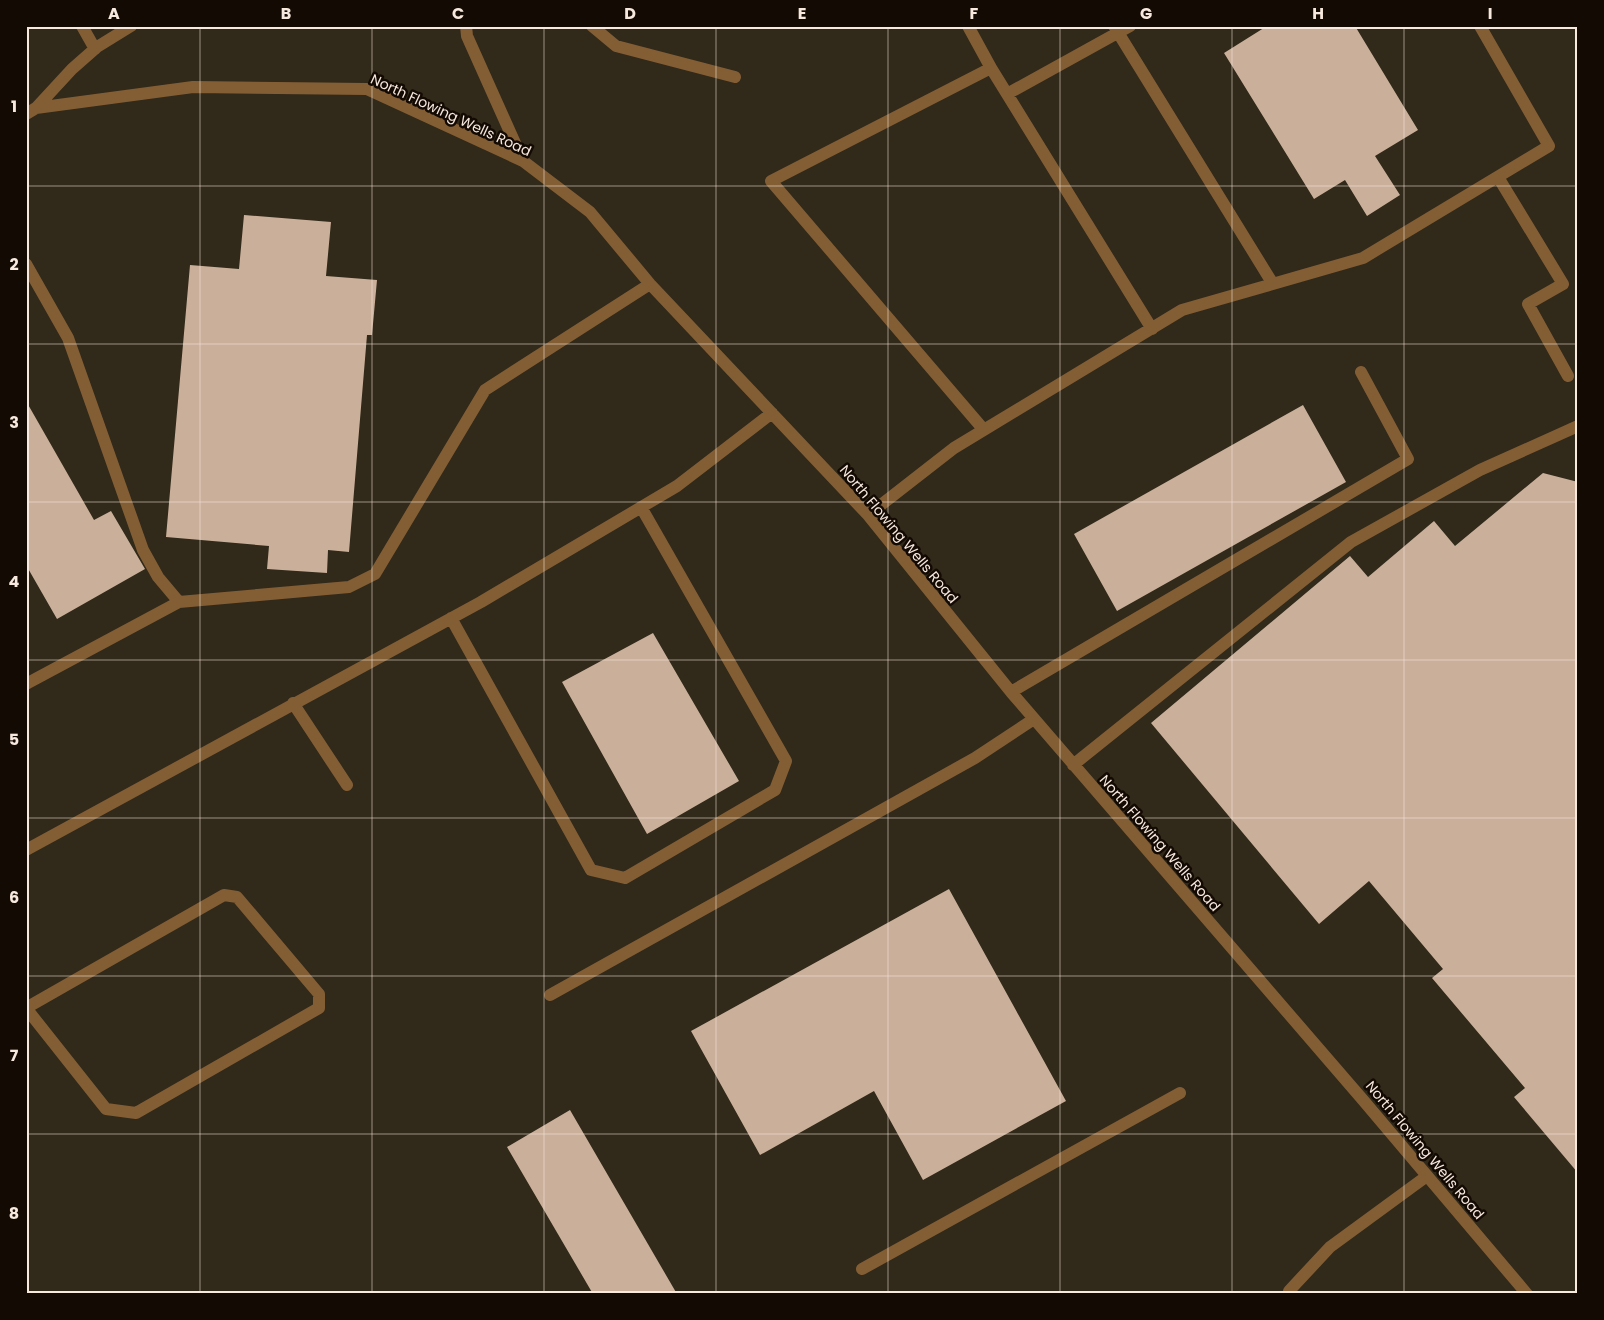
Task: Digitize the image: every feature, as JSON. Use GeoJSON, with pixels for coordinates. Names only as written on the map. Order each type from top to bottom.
{"type":"FeatureCollection","features":[{"type":"Feature","properties":{"kind":"street"},"geometry":{"type":"LineString","coordinates":[[82,26],[95,49]]}},
{"type":"Feature","properties":{"kind":"street"},"geometry":{"type":"LineString","coordinates":[[31,111],[72,69],[95,49],[131,26]]}},
{"type":"Feature","properties":{"kind":"street"},"geometry":{"type":"LineString","coordinates":[[466,26],[467,36],[523,162]]}},
{"type":"Feature","properties":{"kind":"street"},"geometry":{"type":"LineString","coordinates":[[592,26],[616,46],[735,77]]}},
{"type":"Feature","properties":{"kind":"street"},"geometry":{"type":"LineString","coordinates":[[968,26],[991,68],[1152,329]]}},
{"type":"Feature","properties":{"kind":"street"},"geometry":{"type":"LineString","coordinates":[[1007,94],[1116,30],[1130,26]]}},
{"type":"Feature","properties":{"kind":"street"},"geometry":{"type":"LineString","coordinates":[[868,515],[954,448],[1182,310],[1363,258],[1549,146],[1480,26]]}},
{"type":"Feature","properties":{"kind":"street"},"geometry":{"type":"LineString","coordinates":[[1116,30],[1273,284]]}},
{"type":"Feature","properties":{"kind":"street"},"geometry":{"type":"LineString","coordinates":[[984,430],[771,181],[991,68]]}},
{"type":"Feature","properties":{"kind":"street","name":"North Flowing Wells Road"},"geometry":{"type":"LineString","coordinates":[[31,111],[193,87],[367,89],[523,162],[590,212],[650,284],[868,515],[1011,692],[1527,1294]]}},
{"type":"Feature","properties":{"kind":"street"},"geometry":{"type":"LineString","coordinates":[[1498,177],[1563,284],[1528,304],[1568,376]]}},
{"type":"Feature","properties":{"kind":"street"},"geometry":{"type":"LineString","coordinates":[[26,264],[68,338],[142,550],[158,577],[179,602]]}},
{"type":"Feature","properties":{"kind":"street"},"geometry":{"type":"LineString","coordinates":[[26,684],[179,602],[349,588],[375,574],[485,390],[650,284]]}},
{"type":"Feature","properties":{"kind":"street"},"geometry":{"type":"LineString","coordinates":[[1011,692],[1408,459],[1361,372]]}},
{"type":"Feature","properties":{"kind":"street"},"geometry":{"type":"LineString","coordinates":[[26,850],[451,618],[677,486],[772,413]]}},
{"type":"Feature","properties":{"kind":"street"},"geometry":{"type":"LineString","coordinates":[[1073,765],[1351,542],[1480,470],[1578,426]]}},
{"type":"Feature","properties":{"kind":"street"},"geometry":{"type":"LineString","coordinates":[[451,618],[591,870],[625,878],[633,874],[775,790],[786,761],[641,507]]}},
{"type":"Feature","properties":{"kind":"street"},"geometry":{"type":"LineString","coordinates":[[293,703],[347,785]]}},
{"type":"Feature","properties":{"kind":"street"},"geometry":{"type":"LineString","coordinates":[[550,995],[975,758],[1034,718]]}},
{"type":"Feature","properties":{"kind":"street"},"geometry":{"type":"LineString","coordinates":[[224,895],[237,897],[319,994],[319,1008],[136,1113],[106,1109],[26,1008],[224,895]]}},
{"type":"Feature","properties":{"kind":"street"},"geometry":{"type":"LineString","coordinates":[[862,1269],[1180,1092]]}},
{"type":"Feature","properties":{"kind":"street"},"geometry":{"type":"LineString","coordinates":[[1289,1290],[1330,1247],[1427,1176]]}},
{"type":"Feature","properties":{"kind":"shaded area"},"geometry":{"type":"Polygon","coordinates":[[[26,26],[1578,26],[1578,1294],[26,1294],[26,26]]]}},
{"type":"Feature","properties":{"kind":"building"},"geometry":{"type":"Polygon","coordinates":[[[1267,26],[1355,26],[1418,130],[1375,156],[1400,195],[1367,216],[1345,180],[1314,199],[1224,53],[1267,26]]]}},
{"type":"Feature","properties":{"kind":"building"},"geometry":{"type":"Polygon","coordinates":[[[244,215],[331,222],[326,276],[377,280],[372,335],[367,335],[349,552],[328,550],[327,573],[267,569],[269,546],[166,537],[190,265],[239,269],[244,215]]]}},
{"type":"Feature","properties":{"kind":"building"},"geometry":{"type":"Polygon","coordinates":[[[26,401],[94,520],[111,511],[145,569],[57,619],[26,565],[26,401]]]}},
{"type":"Feature","properties":{"kind":"building"},"geometry":{"type":"Polygon","coordinates":[[[1303,405],[1346,482],[1117,611],[1074,534],[1303,405]]]}},
{"type":"Feature","properties":{"kind":"building"},"geometry":{"type":"Polygon","coordinates":[[[1543,473],[1578,482],[1578,1173],[1514,1097],[1525,1088],[1432,978],[1443,969],[1369,881],[1319,924],[1151,723],[1350,556],[1368,577],[1434,521],[1455,546],[1543,473]]]}},
{"type":"Feature","properties":{"kind":"building"},"geometry":{"type":"Polygon","coordinates":[[[653,633],[739,781],[647,834],[562,682],[653,633]]]}},
{"type":"Feature","properties":{"kind":"building"},"geometry":{"type":"Polygon","coordinates":[[[949,889],[1066,1101],[923,1180],[874,1091],[760,1155],[691,1031],[949,889]]]}},
{"type":"Feature","properties":{"kind":"building"},"geometry":{"type":"Polygon","coordinates":[[[570,1110],[677,1294],[593,1294],[507,1147],[570,1110]]]}}]}
